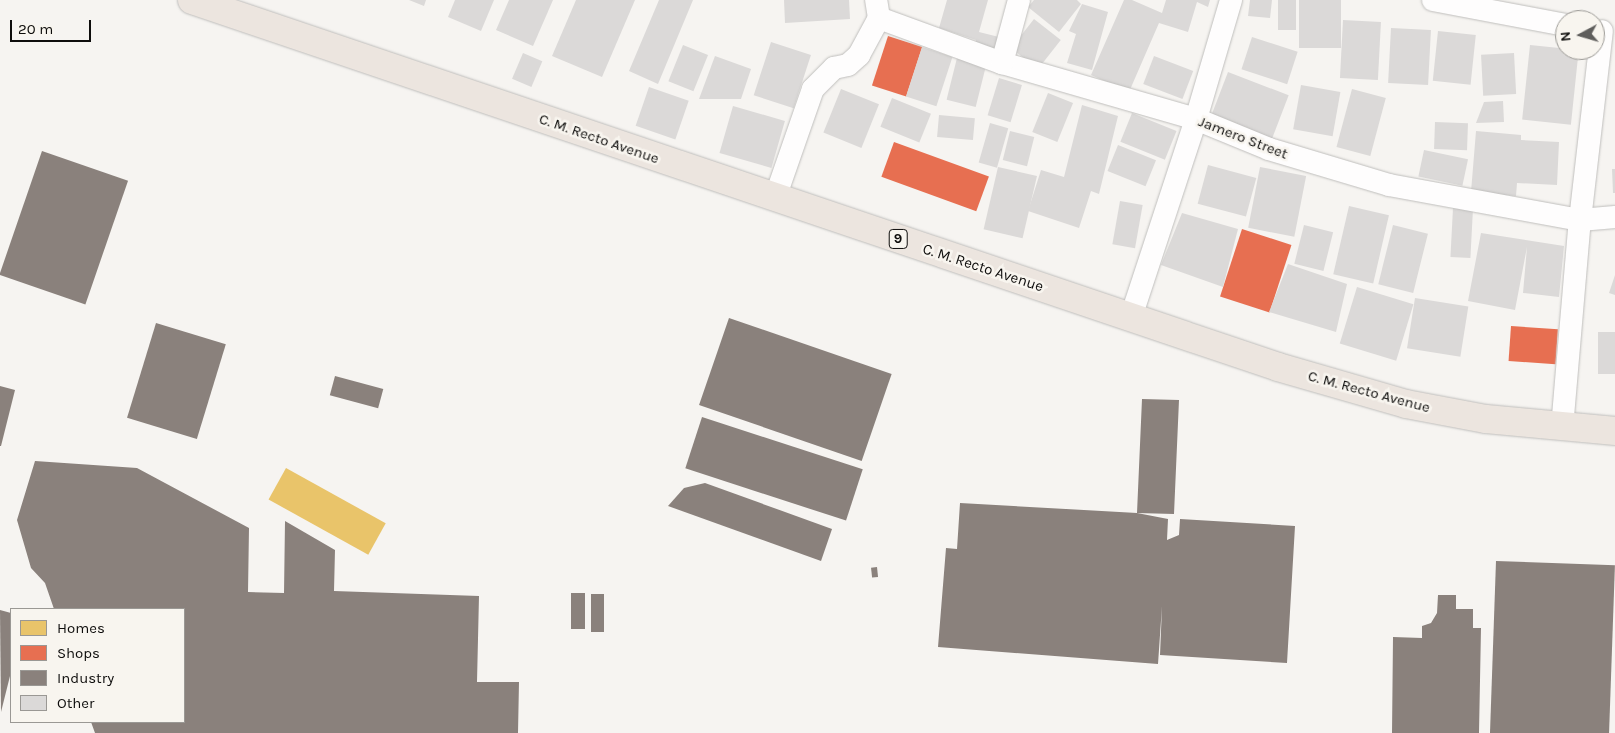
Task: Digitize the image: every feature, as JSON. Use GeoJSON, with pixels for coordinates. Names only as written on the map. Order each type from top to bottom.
{"type":"FeatureCollection","features":[{"type":"Feature","properties":{"kind":"highway","name":"C. M. Recto Avenue"},"geometry":{"type":"LineString","coordinates":[[194,0],[1278,367],[1406,404],[1486,419],[1562,428],[1615,431]]}},
{"type":"Feature","properties":{"kind":"street"},"geometry":{"type":"LineString","coordinates":[[1002,63],[1019,0]]}},
{"type":"Feature","properties":{"kind":"street"},"geometry":{"type":"LineString","coordinates":[[1132,317],[1196,119],[1230,0]]}},
{"type":"Feature","properties":{"kind":"street"},"geometry":{"type":"LineString","coordinates":[[1433,0],[1555,23]]}},
{"type":"Feature","properties":{"kind":"street"},"geometry":{"type":"LineString","coordinates":[[775,198],[813,89],[834,68],[848,66],[859,55],[878,9]]}},
{"type":"Feature","properties":{"kind":"street","name":"Jamero Street"},"geometry":{"type":"LineString","coordinates":[[878,9],[1002,63],[1196,119],[1269,149],[1389,185],[1580,220],[1615,217]]}},
{"type":"Feature","properties":{"kind":"street"},"geometry":{"type":"LineString","coordinates":[[1562,428],[1580,220],[1600,60]]}},
{"type":"Feature","properties":{"kind":"building: Homes"},"geometry":{"type":"Polygon","coordinates":[[[286,468],[386,523],[368,555],[269,499],[286,468]]]}},
{"type":"Feature","properties":{"kind":"building: Shops"},"geometry":{"type":"Polygon","coordinates":[[[888,36],[922,47],[906,97],[872,85],[888,36]]]}},
{"type":"Feature","properties":{"kind":"building: Shops"},"geometry":{"type":"Polygon","coordinates":[[[894,142],[989,177],[976,211],[881,177],[894,142]]]}},
{"type":"Feature","properties":{"kind":"building: Shops"},"geometry":{"type":"Polygon","coordinates":[[[1242,229],[1291,245],[1270,313],[1220,297],[1242,229]]]}},
{"type":"Feature","properties":{"kind":"building: Shops"},"geometry":{"type":"Polygon","coordinates":[[[1511,326],[1558,329],[1555,364],[1509,361],[1511,326]]]}},
{"type":"Feature","properties":{"kind":"building: Industry"},"geometry":{"type":"Polygon","coordinates":[[[42,151],[128,181],[85,304],[0,275],[42,151]]]}},
{"type":"Feature","properties":{"kind":"building: Industry"},"geometry":{"type":"Polygon","coordinates":[[[729,318],[892,374],[862,461],[699,405],[729,318]]]}},
{"type":"Feature","properties":{"kind":"building: Industry"},"geometry":{"type":"Polygon","coordinates":[[[156,323],[226,344],[197,439],[127,418],[156,323]]]}},
{"type":"Feature","properties":{"kind":"building: Industry"},"geometry":{"type":"Polygon","coordinates":[[[335,376],[383,389],[378,408],[330,395],[335,376]]]}},
{"type":"Feature","properties":{"kind":"building: Industry"},"geometry":{"type":"Polygon","coordinates":[[[0,386],[15,390],[1,446],[0,446],[0,386]]]}},
{"type":"Feature","properties":{"kind":"building: Industry"},"geometry":{"type":"Polygon","coordinates":[[[1142,399],[1179,400],[1174,514],[1137,513],[1142,399]]]}},
{"type":"Feature","properties":{"kind":"building: Industry"},"geometry":{"type":"Polygon","coordinates":[[[702,417],[863,469],[846,521],[685,468],[702,417]]]}},
{"type":"Feature","properties":{"kind":"building: Industry"},"geometry":{"type":"Polygon","coordinates":[[[35,461],[137,468],[249,528],[248,592],[284,593],[285,521],[335,550],[334,591],[479,596],[477,682],[519,682],[518,733],[95,733],[91,723],[185,723],[185,608],[54,608],[45,583],[31,568],[17,520],[35,461]]]}},
{"type":"Feature","properties":{"kind":"building: Industry"},"geometry":{"type":"Polygon","coordinates":[[[705,483],[832,529],[821,561],[668,506],[684,488],[705,483]]]}},
{"type":"Feature","properties":{"kind":"building: Industry"},"geometry":{"type":"Polygon","coordinates":[[[960,503],[1137,513],[1168,519],[1167,540],[1179,535],[1180,519],[1295,526],[1287,663],[1160,655],[1162,606],[1158,664],[938,647],[946,548],[957,549],[960,503]]]}},
{"type":"Feature","properties":{"kind":"building: Industry"},"geometry":{"type":"Polygon","coordinates":[[[1496,561],[1615,565],[1609,733],[1490,733],[1496,561]]]}},
{"type":"Feature","properties":{"kind":"building: Industry"},"geometry":{"type":"Polygon","coordinates":[[[877,567],[878,577],[872,578],[871,568],[877,567]]]}},
{"type":"Feature","properties":{"kind":"building: Industry"},"geometry":{"type":"Polygon","coordinates":[[[571,593],[585,593],[585,629],[571,629],[571,593]]]}},
{"type":"Feature","properties":{"kind":"building: Industry"},"geometry":{"type":"Polygon","coordinates":[[[591,594],[604,594],[604,632],[591,632],[591,594]]]}},
{"type":"Feature","properties":{"kind":"building: Industry"},"geometry":{"type":"Polygon","coordinates":[[[1438,595],[1456,595],[1456,609],[1473,609],[1473,628],[1481,628],[1479,733],[1392,733],[1393,637],[1422,638],[1422,626],[1431,623],[1437,613],[1438,595]]]}},
{"type":"Feature","properties":{"kind":"building: Industry"},"geometry":{"type":"Polygon","coordinates":[[[0,610],[10,613],[10,676],[1,712],[0,610]]]}},
{"type":"Feature","properties":{"kind":"building: Other"},"geometry":{"type":"Polygon","coordinates":[[[409,0],[426,0],[424,6],[409,0]]]}},
{"type":"Feature","properties":{"kind":"building: Other"},"geometry":{"type":"Polygon","coordinates":[[[455,0],[494,0],[481,31],[448,17],[455,0]]]}},
{"type":"Feature","properties":{"kind":"building: Other"},"geometry":{"type":"Polygon","coordinates":[[[509,0],[553,0],[533,46],[496,30],[509,0]]]}},
{"type":"Feature","properties":{"kind":"building: Other"},"geometry":{"type":"Polygon","coordinates":[[[576,0],[635,0],[602,77],[552,56],[576,0]]]}},
{"type":"Feature","properties":{"kind":"building: Other"},"geometry":{"type":"Polygon","coordinates":[[[659,0],[693,0],[658,84],[629,71],[659,0]]]}},
{"type":"Feature","properties":{"kind":"building: Other"},"geometry":{"type":"Polygon","coordinates":[[[784,0],[849,0],[850,19],[785,23],[784,0]]]}},
{"type":"Feature","properties":{"kind":"building: Other"},"geometry":{"type":"Polygon","coordinates":[[[947,0],[988,0],[979,32],[1003,38],[998,56],[974,49],[976,40],[939,28],[947,0]]]}},
{"type":"Feature","properties":{"kind":"building: Other"},"geometry":{"type":"Polygon","coordinates":[[[1034,0],[1077,0],[1081,4],[1059,32],[1028,7],[1034,0]]]}},
{"type":"Feature","properties":{"kind":"building: Other"},"geometry":{"type":"Polygon","coordinates":[[[1124,0],[1132,0],[1162,13],[1166,0],[1210,0],[1208,7],[1197,2],[1188,32],[1159,23],[1129,92],[1091,75],[1124,0]]]}},
{"type":"Feature","properties":{"kind":"building: Other"},"geometry":{"type":"Polygon","coordinates":[[[1250,0],[1272,0],[1270,18],[1248,16],[1250,0]]]}},
{"type":"Feature","properties":{"kind":"building: Other"},"geometry":{"type":"Polygon","coordinates":[[[1278,0],[1296,0],[1296,30],[1278,30],[1278,0]]]}},
{"type":"Feature","properties":{"kind":"building: Other"},"geometry":{"type":"Polygon","coordinates":[[[1299,0],[1341,0],[1341,48],[1299,48],[1299,0]]]}},
{"type":"Feature","properties":{"kind":"building: Other"},"geometry":{"type":"Polygon","coordinates":[[[1082,4],[1108,12],[1092,70],[1067,63],[1076,34],[1069,31],[1082,4]]]}},
{"type":"Feature","properties":{"kind":"building: Other"},"geometry":{"type":"Polygon","coordinates":[[[1034,19],[1061,40],[1038,69],[1011,48],[1034,19]]]}},
{"type":"Feature","properties":{"kind":"building: Other"},"geometry":{"type":"Polygon","coordinates":[[[1343,20],[1381,22],[1378,80],[1340,78],[1343,20]]]}},
{"type":"Feature","properties":{"kind":"building: Other"},"geometry":{"type":"Polygon","coordinates":[[[1391,28],[1431,30],[1428,85],[1388,83],[1391,28]]]}},
{"type":"Feature","properties":{"kind":"building: Other"},"geometry":{"type":"Polygon","coordinates":[[[1438,31],[1476,35],[1471,85],[1433,81],[1438,31]]]}},
{"type":"Feature","properties":{"kind":"building: Other"},"geometry":{"type":"Polygon","coordinates":[[[1252,37],[1298,52],[1287,84],[1241,69],[1252,37]]]}},
{"type":"Feature","properties":{"kind":"building: Other"},"geometry":{"type":"Polygon","coordinates":[[[771,42],[811,55],[794,108],[754,95],[771,42]]]}},
{"type":"Feature","properties":{"kind":"building: Other"},"geometry":{"type":"Polygon","coordinates":[[[683,45],[708,55],[693,91],[668,81],[683,45]]]}},
{"type":"Feature","properties":{"kind":"building: Other"},"geometry":{"type":"Polygon","coordinates":[[[1530,45],[1555,48],[1555,60],[1578,60],[1571,125],[1522,120],[1530,45]]]}},
{"type":"Feature","properties":{"kind":"building: Other"},"geometry":{"type":"Polygon","coordinates":[[[922,47],[952,57],[936,106],[906,96],[922,47]]]}},
{"type":"Feature","properties":{"kind":"building: Other"},"geometry":{"type":"Polygon","coordinates":[[[523,53],[542,61],[531,87],[512,79],[523,53]]]}},
{"type":"Feature","properties":{"kind":"building: Other"},"geometry":{"type":"Polygon","coordinates":[[[1514,53],[1516,94],[1483,96],[1481,55],[1514,53]]]}},
{"type":"Feature","properties":{"kind":"building: Other"},"geometry":{"type":"Polygon","coordinates":[[[715,56],[751,69],[741,99],[699,99],[715,56]]]}},
{"type":"Feature","properties":{"kind":"building: Other"},"geometry":{"type":"Polygon","coordinates":[[[1154,56],[1193,71],[1182,99],[1143,84],[1154,56]]]}},
{"type":"Feature","properties":{"kind":"building: Other"},"geometry":{"type":"Polygon","coordinates":[[[957,58],[986,65],[976,107],[947,100],[957,58]]]}},
{"type":"Feature","properties":{"kind":"building: Other"},"geometry":{"type":"Polygon","coordinates":[[[1228,72],[1289,95],[1272,138],[1212,115],[1228,72]]]}},
{"type":"Feature","properties":{"kind":"building: Other"},"geometry":{"type":"Polygon","coordinates":[[[999,78],[1022,85],[1011,122],[988,115],[999,78]]]}},
{"type":"Feature","properties":{"kind":"building: Other"},"geometry":{"type":"Polygon","coordinates":[[[1301,85],[1340,92],[1333,136],[1293,129],[1301,85]]]}},
{"type":"Feature","properties":{"kind":"building: Other"},"geometry":{"type":"Polygon","coordinates":[[[649,87],[689,101],[675,139],[636,126],[649,87]]]}},
{"type":"Feature","properties":{"kind":"building: Other"},"geometry":{"type":"Polygon","coordinates":[[[841,89],[879,104],[861,148],[823,133],[841,89]]]}},
{"type":"Feature","properties":{"kind":"building: Other"},"geometry":{"type":"Polygon","coordinates":[[[1352,89],[1386,98],[1370,156],[1336,147],[1352,89]]]}},
{"type":"Feature","properties":{"kind":"building: Other"},"geometry":{"type":"Polygon","coordinates":[[[1048,93],[1073,103],[1057,142],[1032,132],[1048,93]]]}},
{"type":"Feature","properties":{"kind":"building: Other"},"geometry":{"type":"Polygon","coordinates":[[[892,98],[931,114],[919,142],[880,127],[892,98]]]}},
{"type":"Feature","properties":{"kind":"building: Other"},"geometry":{"type":"Polygon","coordinates":[[[1503,101],[1504,122],[1476,123],[1484,102],[1503,101]]]}},
{"type":"Feature","properties":{"kind":"building: Other"},"geometry":{"type":"Polygon","coordinates":[[[1082,105],[1118,116],[1099,194],[1091,191],[1079,228],[1028,211],[1041,170],[1064,177],[1082,105]]]}},
{"type":"Feature","properties":{"kind":"building: Other"},"geometry":{"type":"Polygon","coordinates":[[[733,106],[785,121],[771,168],[719,153],[733,106]]]}},
{"type":"Feature","properties":{"kind":"building: Other"},"geometry":{"type":"Polygon","coordinates":[[[1132,113],[1177,131],[1165,160],[1120,142],[1132,113]]]}},
{"type":"Feature","properties":{"kind":"building: Other"},"geometry":{"type":"Polygon","coordinates":[[[939,115],[975,118],[973,140],[937,137],[939,115]]]}},
{"type":"Feature","properties":{"kind":"building: Other"},"geometry":{"type":"Polygon","coordinates":[[[1435,122],[1468,123],[1467,150],[1434,149],[1435,122]]]}},
{"type":"Feature","properties":{"kind":"building: Other"},"geometry":{"type":"Polygon","coordinates":[[[990,123],[1008,128],[997,168],[979,162],[990,123]]]}},
{"type":"Feature","properties":{"kind":"building: Other"},"geometry":{"type":"Polygon","coordinates":[[[1010,131],[1034,137],[1027,166],[1003,160],[1010,131]]]}},
{"type":"Feature","properties":{"kind":"building: Other"},"geometry":{"type":"Polygon","coordinates":[[[1476,131],[1521,135],[1521,140],[1559,142],[1557,185],[1517,183],[1516,196],[1471,192],[1476,131]]]}},
{"type":"Feature","properties":{"kind":"building: Other"},"geometry":{"type":"Polygon","coordinates":[[[1118,145],[1156,160],[1146,186],[1108,171],[1118,145]]]}},
{"type":"Feature","properties":{"kind":"building: Other"},"geometry":{"type":"Polygon","coordinates":[[[1424,150],[1468,159],[1462,186],[1418,176],[1424,150]]]}},
{"type":"Feature","properties":{"kind":"building: Other"},"geometry":{"type":"Polygon","coordinates":[[[1208,165],[1256,178],[1246,217],[1198,204],[1208,165]]]}},
{"type":"Feature","properties":{"kind":"building: Other"},"geometry":{"type":"Polygon","coordinates":[[[998,167],[1037,176],[1023,238],[984,229],[998,167]]]}},
{"type":"Feature","properties":{"kind":"building: Other"},"geometry":{"type":"Polygon","coordinates":[[[1260,167],[1306,176],[1294,237],[1248,228],[1260,167]]]}},
{"type":"Feature","properties":{"kind":"building: Other"},"geometry":{"type":"Polygon","coordinates":[[[1612,169],[1615,169],[1615,193],[1613,193],[1612,169]]]}},
{"type":"Feature","properties":{"kind":"building: Other"},"geometry":{"type":"Polygon","coordinates":[[[1120,201],[1143,205],[1135,248],[1112,244],[1120,201]]]}},
{"type":"Feature","properties":{"kind":"building: Other"},"geometry":{"type":"Polygon","coordinates":[[[1349,206],[1389,215],[1373,283],[1333,274],[1349,206]]]}},
{"type":"Feature","properties":{"kind":"building: Other"},"geometry":{"type":"Polygon","coordinates":[[[1453,208],[1473,209],[1470,258],[1450,257],[1453,208]]]}},
{"type":"Feature","properties":{"kind":"building: Other"},"geometry":{"type":"Polygon","coordinates":[[[1182,213],[1238,229],[1223,287],[1161,265],[1182,213]]]}},
{"type":"Feature","properties":{"kind":"building: Other"},"geometry":{"type":"Polygon","coordinates":[[[1304,225],[1333,232],[1323,271],[1294,264],[1304,225]]]}},
{"type":"Feature","properties":{"kind":"building: Other"},"geometry":{"type":"Polygon","coordinates":[[[1393,225],[1428,234],[1413,293],[1378,284],[1393,225]]]}},
{"type":"Feature","properties":{"kind":"building: Other"},"geometry":{"type":"Polygon","coordinates":[[[1481,233],[1564,246],[1559,297],[1523,293],[1527,247],[1515,310],[1468,301],[1481,233]]]}},
{"type":"Feature","properties":{"kind":"building: Other"},"geometry":{"type":"Polygon","coordinates":[[[1288,264],[1347,284],[1336,332],[1269,312],[1288,264]]]}},
{"type":"Feature","properties":{"kind":"building: Other"},"geometry":{"type":"Polygon","coordinates":[[[1615,275],[1615,295],[1609,293],[1615,275]]]}},
{"type":"Feature","properties":{"kind":"building: Other"},"geometry":{"type":"Polygon","coordinates":[[[1357,287],[1413,304],[1396,361],[1340,343],[1357,287]]]}},
{"type":"Feature","properties":{"kind":"building: Other"},"geometry":{"type":"Polygon","coordinates":[[[1415,298],[1468,306],[1460,357],[1407,348],[1415,298]]]}},
{"type":"Feature","properties":{"kind":"building: Other"},"geometry":{"type":"Polygon","coordinates":[[[1598,332],[1615,332],[1615,374],[1598,374],[1598,332]]]}}]}
